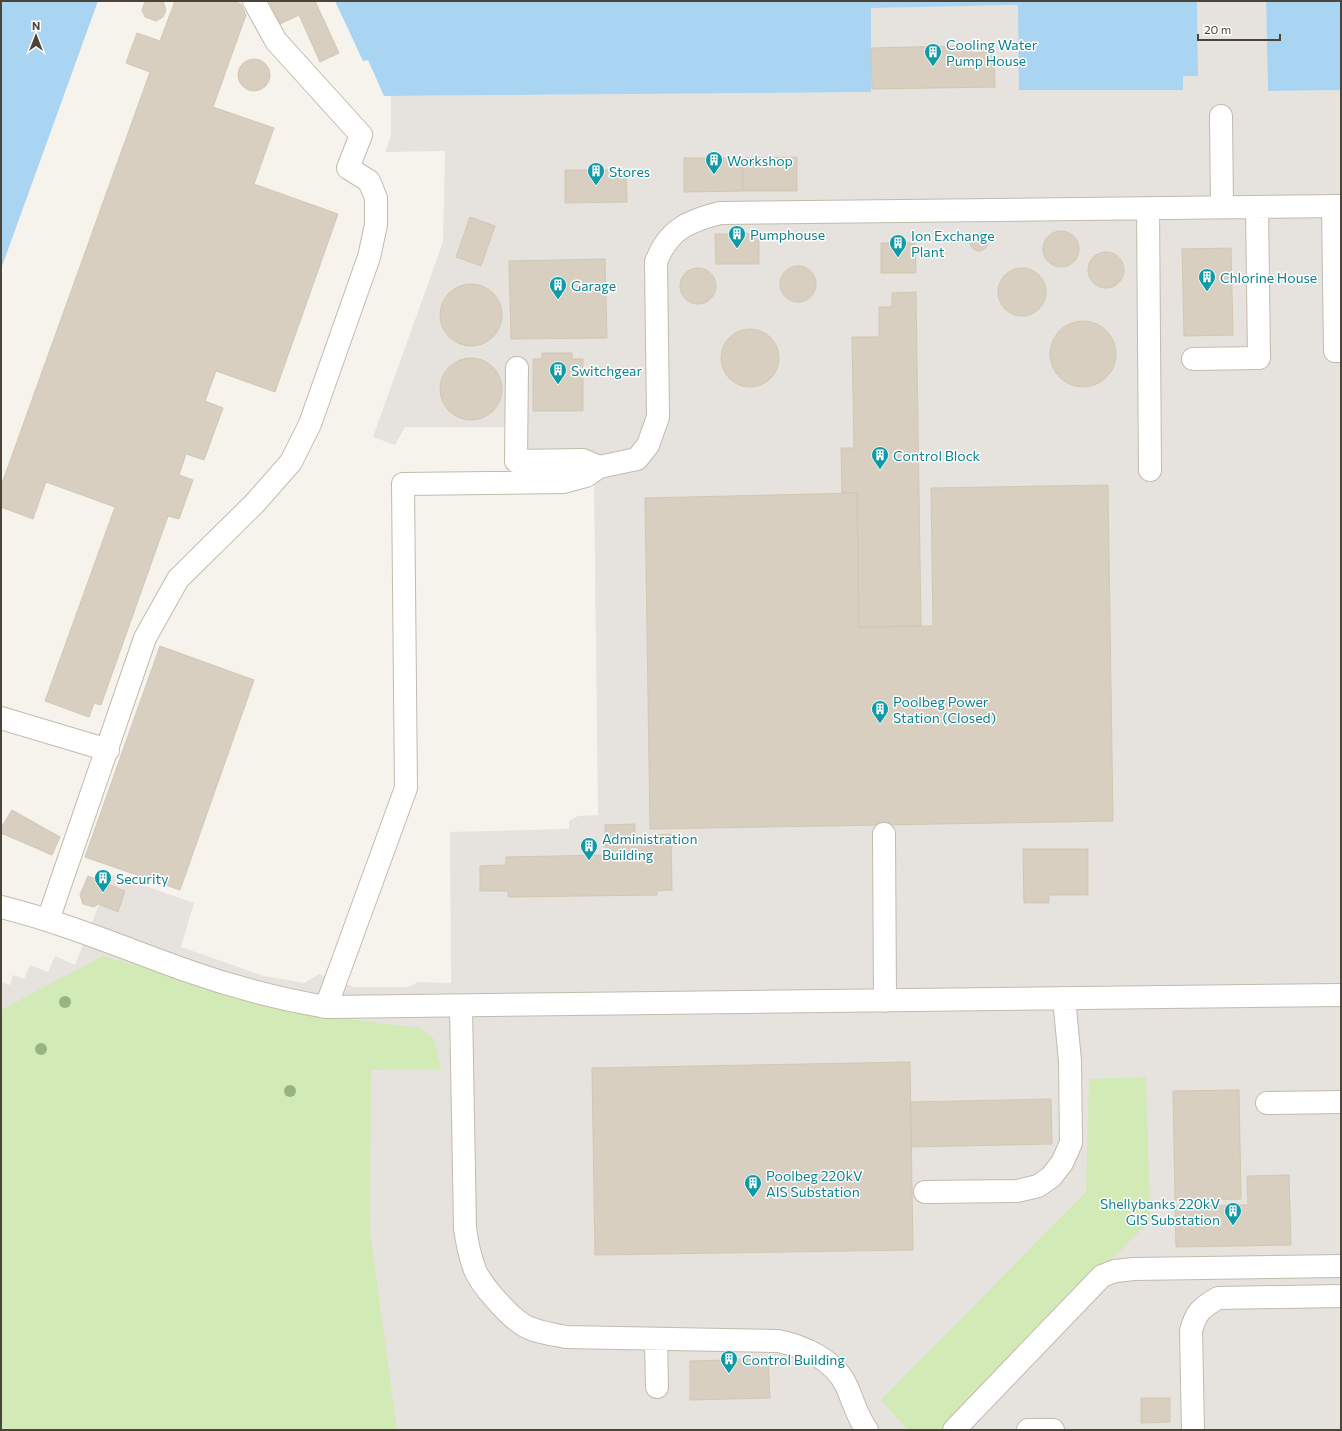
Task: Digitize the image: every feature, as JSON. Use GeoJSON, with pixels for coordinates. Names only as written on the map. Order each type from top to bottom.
{"type":"FeatureCollection","features":[{"type":"Feature","properties":{"kind":"lane"},"geometry":{"type":"LineString","coordinates":[[48,920],[108,750],[145,638],[178,579],[256,504],[291,462],[310,424],[369,257],[376,225],[376,198],[369,181],[348,168],[361,135],[276,41],[254,1]]}},
{"type":"Feature","properties":{"kind":"lane"},"geometry":{"type":"LineString","coordinates":[[1221,116],[1222,207]]}},
{"type":"Feature","properties":{"kind":"lane"},"geometry":{"type":"LineString","coordinates":[[326,1007],[406,788],[403,484],[564,482],[586,476],[599,467],[637,459],[648,445],[658,417],[656,262],[662,247],[672,235],[699,218],[720,213],[1337,206],[1335,351],[1341,351]]}},
{"type":"Feature","properties":{"kind":"lane"},"geometry":{"type":"LineString","coordinates":[[1193,359],[1259,358],[1257,207]]}},
{"type":"Feature","properties":{"kind":"lane"},"geometry":{"type":"LineString","coordinates":[[1148,209],[1150,470]]}},
{"type":"Feature","properties":{"kind":"lane"},"geometry":{"type":"LineString","coordinates":[[517,368],[516,461],[583,460],[599,467]]}},
{"type":"Feature","properties":{"kind":"lane"},"geometry":{"type":"LineString","coordinates":[[1,718],[108,750]]}},
{"type":"Feature","properties":{"kind":"lane"},"geometry":{"type":"LineString","coordinates":[[884,834],[885,1001]]}},
{"type":"Feature","properties":{"kind":"lane"},"geometry":{"type":"LineString","coordinates":[[1,907],[48,920],[189,972],[277,998],[326,1007],[1341,995]]}},
{"type":"Feature","properties":{"kind":"lane"},"geometry":{"type":"LineString","coordinates":[[925,1192],[1017,1191],[1038,1186],[1051,1177],[1062,1163],[1071,1142],[1070,1061],[1064,998]]}},
{"type":"Feature","properties":{"kind":"lane"},"geometry":{"type":"LineString","coordinates":[[461,1006],[465,1228],[469,1252],[476,1272],[499,1303],[522,1324],[541,1331],[566,1337],[656,1340],[778,1340],[798,1345],[813,1353],[837,1372],[846,1383],[867,1430]]}},
{"type":"Feature","properties":{"kind":"lane"},"geometry":{"type":"LineString","coordinates":[[1267,1103],[1341,1102]]}},
{"type":"Feature","properties":{"kind":"lane"},"geometry":{"type":"LineString","coordinates":[[954,1430],[1102,1276],[1115,1271],[1134,1269],[1341,1266]]}},
{"type":"Feature","properties":{"kind":"lane"},"geometry":{"type":"LineString","coordinates":[[1193,1430],[1191,1331],[1194,1318],[1202,1307],[1218,1298],[1341,1296]]}},
{"type":"Feature","properties":{"kind":"lane"},"geometry":{"type":"LineString","coordinates":[[656,1340],[657,1387]]}},
{"type":"Feature","properties":{"kind":"lane"},"geometry":{"type":"LineString","coordinates":[[1028,1430],[1054,1430]]}},
{"type":"Feature","properties":{"kind":"shaded area"},"geometry":{"type":"Polygon","coordinates":[[[1197,1],[1266,1],[1268,91],[1341,90],[1341,1430],[1,1430],[1,982],[10,985],[13,975],[24,979],[30,965],[48,972],[55,956],[75,965],[111,874],[194,903],[181,947],[264,976],[304,983],[319,974],[354,987],[408,987],[418,982],[451,983],[450,832],[569,829],[569,821],[578,816],[598,815],[594,482],[576,470],[506,470],[506,427],[405,427],[395,445],[373,437],[443,242],[445,151],[385,152],[391,136],[391,96],[870,92],[870,8],[1019,5],[1020,90],[1183,90],[1183,76],[1198,75],[1197,1]]]}},
{"type":"Feature","properties":{"kind":"green space"},"geometry":{"type":"Polygon","coordinates":[[[103,956],[318,1015],[420,1028],[434,1039],[441,1069],[371,1070],[370,1232],[397,1430],[1,1430],[1,1010],[103,956]]]}},
{"type":"Feature","properties":{"kind":"green space"},"geometry":{"type":"Polygon","coordinates":[[[1146,1077],[1150,1221],[939,1430],[908,1430],[881,1400],[1086,1192],[1089,1079],[1146,1077]]]}},
{"type":"Feature","properties":{"kind":"water"},"geometry":{"type":"Polygon","coordinates":[[[1,1],[98,1],[1,269],[1,1]]]}},
{"type":"Feature","properties":{"kind":"water"},"geometry":{"type":"Polygon","coordinates":[[[335,1],[1197,1],[1198,76],[1183,76],[1183,90],[1019,90],[1018,5],[871,8],[871,92],[384,96],[368,60],[363,61],[335,1]]]}},
{"type":"Feature","properties":{"kind":"water"},"geometry":{"type":"Polygon","coordinates":[[[1266,1],[1341,1],[1341,90],[1268,91],[1266,1]]]}},
{"type":"Feature","properties":{"kind":"building"},"geometry":{"type":"Polygon","coordinates":[[[145,1],[163,1],[166,10],[163,17],[156,21],[145,17],[142,10],[145,1]]]}},
{"type":"Feature","properties":{"kind":"building"},"geometry":{"type":"Polygon","coordinates":[[[175,1],[234,1],[241,4],[246,15],[213,107],[274,128],[254,184],[338,214],[275,392],[216,371],[205,401],[223,408],[204,460],[186,454],[179,475],[193,480],[179,519],[168,516],[101,705],[94,703],[89,717],[45,701],[115,507],[46,482],[33,519],[1,507],[1,486],[150,72],[126,63],[137,33],[160,41],[175,1]]]}},
{"type":"Feature","properties":{"kind":"building"},"geometry":{"type":"Polygon","coordinates":[[[269,1],[315,1],[339,53],[320,62],[299,15],[280,24],[269,1]]]}},
{"type":"Feature","properties":{"kind":"building","name":"Cooling Water Pump House"},"geometry":{"type":"Polygon","coordinates":[[[994,45],[995,87],[872,89],[871,48],[994,45]]]}},
{"type":"Feature","properties":{"kind":"building"},"geometry":{"type":"Polygon","coordinates":[[[251,59],[257,59],[266,63],[270,75],[266,87],[257,91],[251,91],[242,87],[238,78],[238,72],[242,63],[251,59]]]}},
{"type":"Feature","properties":{"kind":"building"},"geometry":{"type":"Polygon","coordinates":[[[797,157],[797,191],[743,191],[743,158],[797,157]]]}},
{"type":"Feature","properties":{"kind":"building","name":"Workshop"},"geometry":{"type":"Polygon","coordinates":[[[684,158],[743,158],[743,191],[684,192],[684,158]]]}},
{"type":"Feature","properties":{"kind":"building","name":"Stores"},"geometry":{"type":"Polygon","coordinates":[[[565,170],[626,170],[627,202],[565,203],[565,170]]]}},
{"type":"Feature","properties":{"kind":"building"},"geometry":{"type":"Polygon","coordinates":[[[470,217],[495,226],[481,266],[456,257],[470,217]]]}},
{"type":"Feature","properties":{"kind":"building"},"geometry":{"type":"Polygon","coordinates":[[[1061,231],[1074,236],[1079,249],[1074,262],[1061,267],[1048,262],[1043,249],[1048,236],[1061,231]]]}},
{"type":"Feature","properties":{"kind":"building"},"geometry":{"type":"Polygon","coordinates":[[[979,233],[985,236],[988,242],[985,248],[979,251],[973,248],[970,242],[973,236],[979,233]]]}},
{"type":"Feature","properties":{"kind":"building","name":"Pumphouse"},"geometry":{"type":"Polygon","coordinates":[[[715,234],[759,234],[759,264],[716,264],[715,234]]]}},
{"type":"Feature","properties":{"kind":"building","name":"Ion Exchange Plant"},"geometry":{"type":"Polygon","coordinates":[[[881,243],[915,243],[916,273],[881,273],[881,243]]]}},
{"type":"Feature","properties":{"kind":"building","name":"Chlorine House"},"geometry":{"type":"Polygon","coordinates":[[[1231,248],[1233,335],[1184,336],[1182,249],[1231,248]]]}},
{"type":"Feature","properties":{"kind":"building"},"geometry":{"type":"Polygon","coordinates":[[[1106,252],[1119,257],[1124,270],[1119,283],[1106,288],[1093,283],[1088,270],[1093,257],[1106,252]]]}},
{"type":"Feature","properties":{"kind":"building","name":"Garage"},"geometry":{"type":"Polygon","coordinates":[[[605,259],[607,338],[511,339],[509,261],[605,259]]]}},
{"type":"Feature","properties":{"kind":"building"},"geometry":{"type":"Polygon","coordinates":[[[798,266],[811,271],[816,284],[811,297],[798,302],[785,297],[780,284],[785,271],[798,266]]]}},
{"type":"Feature","properties":{"kind":"building"},"geometry":{"type":"Polygon","coordinates":[[[698,268],[711,273],[716,286],[711,299],[698,304],[685,299],[680,286],[685,273],[698,268]]]}},
{"type":"Feature","properties":{"kind":"building"},"geometry":{"type":"Polygon","coordinates":[[[1017,268],[1027,268],[1036,272],[1042,278],[1045,283],[1045,301],[1036,312],[1027,316],[1017,316],[1008,312],[1002,306],[998,297],[998,287],[1002,278],[1008,272],[1017,268]]]}},
{"type":"Feature","properties":{"kind":"building"},"geometry":{"type":"Polygon","coordinates":[[[471,284],[483,287],[493,293],[499,303],[502,315],[499,327],[493,337],[483,343],[471,346],[459,343],[449,337],[443,327],[440,315],[443,303],[449,293],[459,287],[471,284]]]}},
{"type":"Feature","properties":{"kind":"building","name":"Control Block"},"geometry":{"type":"Polygon","coordinates":[[[916,292],[921,626],[859,627],[857,493],[842,493],[841,448],[854,448],[852,337],[879,337],[879,307],[892,307],[892,293],[916,292]]]}},
{"type":"Feature","properties":{"kind":"building"},"geometry":{"type":"Polygon","coordinates":[[[1076,321],[1090,321],[1102,326],[1111,335],[1116,347],[1114,367],[1107,378],[1090,387],[1076,387],[1064,382],[1055,373],[1050,361],[1050,347],[1055,335],[1064,326],[1076,321]]]}},
{"type":"Feature","properties":{"kind":"building"},"geometry":{"type":"Polygon","coordinates":[[[750,329],[761,331],[774,342],[777,347],[779,358],[777,369],[766,382],[761,385],[750,387],[739,385],[726,374],[723,369],[721,358],[723,347],[734,334],[739,331],[750,329]]]}},
{"type":"Feature","properties":{"kind":"building","name":"Switchgear"},"geometry":{"type":"Polygon","coordinates":[[[542,353],[572,353],[572,359],[583,359],[583,411],[533,411],[533,359],[542,359],[542,353]]]}},
{"type":"Feature","properties":{"kind":"building"},"geometry":{"type":"Polygon","coordinates":[[[465,358],[477,358],[493,367],[500,377],[502,389],[500,401],[493,411],[477,420],[465,420],[454,415],[445,406],[440,395],[440,383],[445,372],[454,363],[465,358]]]}},
{"type":"Feature","properties":{"kind":"building","name":"Poolbeg Power Station (Closed)"},"geometry":{"type":"Polygon","coordinates":[[[1108,485],[1113,821],[650,829],[645,498],[857,493],[859,627],[933,626],[931,488],[1108,485]]]}},
{"type":"Feature","properties":{"kind":"building"},"geometry":{"type":"Polygon","coordinates":[[[160,646],[254,680],[180,890],[85,857],[160,646]]]}},
{"type":"Feature","properties":{"kind":"building"},"geometry":{"type":"Polygon","coordinates":[[[12,810],[60,837],[52,855],[1,833],[1,828],[12,810]]]}},
{"type":"Feature","properties":{"kind":"building","name":"Administration Building"},"geometry":{"type":"Polygon","coordinates":[[[635,824],[635,840],[655,839],[655,835],[671,834],[672,890],[657,891],[657,895],[508,897],[508,891],[480,891],[480,866],[506,865],[506,857],[605,855],[605,825],[635,824]]]}},
{"type":"Feature","properties":{"kind":"building"},"geometry":{"type":"Polygon","coordinates":[[[1023,849],[1088,849],[1088,895],[1049,895],[1049,903],[1024,903],[1023,849]]]}},
{"type":"Feature","properties":{"kind":"building","name":"Security"},"geometry":{"type":"Polygon","coordinates":[[[88,876],[125,891],[118,912],[98,904],[94,907],[83,904],[80,895],[88,876]]]}},
{"type":"Feature","properties":{"kind":"building","name":"Poolbeg 220kV AIS Substation"},"geometry":{"type":"Polygon","coordinates":[[[910,1062],[913,1250],[595,1255],[592,1068],[910,1062]]]}},
{"type":"Feature","properties":{"kind":"building"},"geometry":{"type":"Polygon","coordinates":[[[1239,1090],[1241,1199],[1175,1200],[1173,1091],[1239,1090]]]}},
{"type":"Feature","properties":{"kind":"building"},"geometry":{"type":"Polygon","coordinates":[[[1051,1099],[1052,1144],[911,1147],[910,1102],[1051,1099]]]}},
{"type":"Feature","properties":{"kind":"building","name":"Shellybanks 220kV GIS Substation"},"geometry":{"type":"Polygon","coordinates":[[[1289,1175],[1291,1245],[1176,1247],[1175,1206],[1248,1205],[1247,1176],[1289,1175]]]}},
{"type":"Feature","properties":{"kind":"building","name":"Control Building"},"geometry":{"type":"Polygon","coordinates":[[[768,1359],[770,1398],[690,1400],[690,1361],[768,1359]]]}},
{"type":"Feature","properties":{"kind":"building"},"geometry":{"type":"Polygon","coordinates":[[[1141,1398],[1170,1398],[1170,1422],[1141,1423],[1141,1398]]]}},
{"type":"Feature","properties":{"kind":"place","name":"Cooling Water Pump House"},"geometry":{"type":"Point","coordinates":[933,67]}},
{"type":"Feature","properties":{"kind":"place","name":"Workshop"},"geometry":{"type":"Point","coordinates":[714,175]}},
{"type":"Feature","properties":{"kind":"place","name":"Stores"},"geometry":{"type":"Point","coordinates":[596,186]}},
{"type":"Feature","properties":{"kind":"place","name":"Pumphouse"},"geometry":{"type":"Point","coordinates":[737,249]}},
{"type":"Feature","properties":{"kind":"place","name":"Ion Exchange Plant"},"geometry":{"type":"Point","coordinates":[898,258]}},
{"type":"Feature","properties":{"kind":"place","name":"Chlorine House"},"geometry":{"type":"Point","coordinates":[1207,292]}},
{"type":"Feature","properties":{"kind":"place","name":"Garage"},"geometry":{"type":"Point","coordinates":[558,300]}},
{"type":"Feature","properties":{"kind":"place","name":"Switchgear"},"geometry":{"type":"Point","coordinates":[558,385]}},
{"type":"Feature","properties":{"kind":"place","name":"Control Block"},"geometry":{"type":"Point","coordinates":[880,470]}},
{"type":"Feature","properties":{"kind":"place","name":"Poolbeg Power Station (Closed)"},"geometry":{"type":"Point","coordinates":[880,724]}},
{"type":"Feature","properties":{"kind":"place","name":"Administration Building"},"geometry":{"type":"Point","coordinates":[589,861]}},
{"type":"Feature","properties":{"kind":"place","name":"Security"},"geometry":{"type":"Point","coordinates":[103,893]}},
{"type":"Feature","properties":{"kind":"place","name":"Poolbeg 220kV AIS Substation"},"geometry":{"type":"Point","coordinates":[753,1198]}},
{"type":"Feature","properties":{"kind":"place","name":"Shellybanks 220kV GIS Substation"},"geometry":{"type":"Point","coordinates":[1233,1226]}},
{"type":"Feature","properties":{"kind":"place","name":"Control Building"},"geometry":{"type":"Point","coordinates":[729,1374]}}]}
